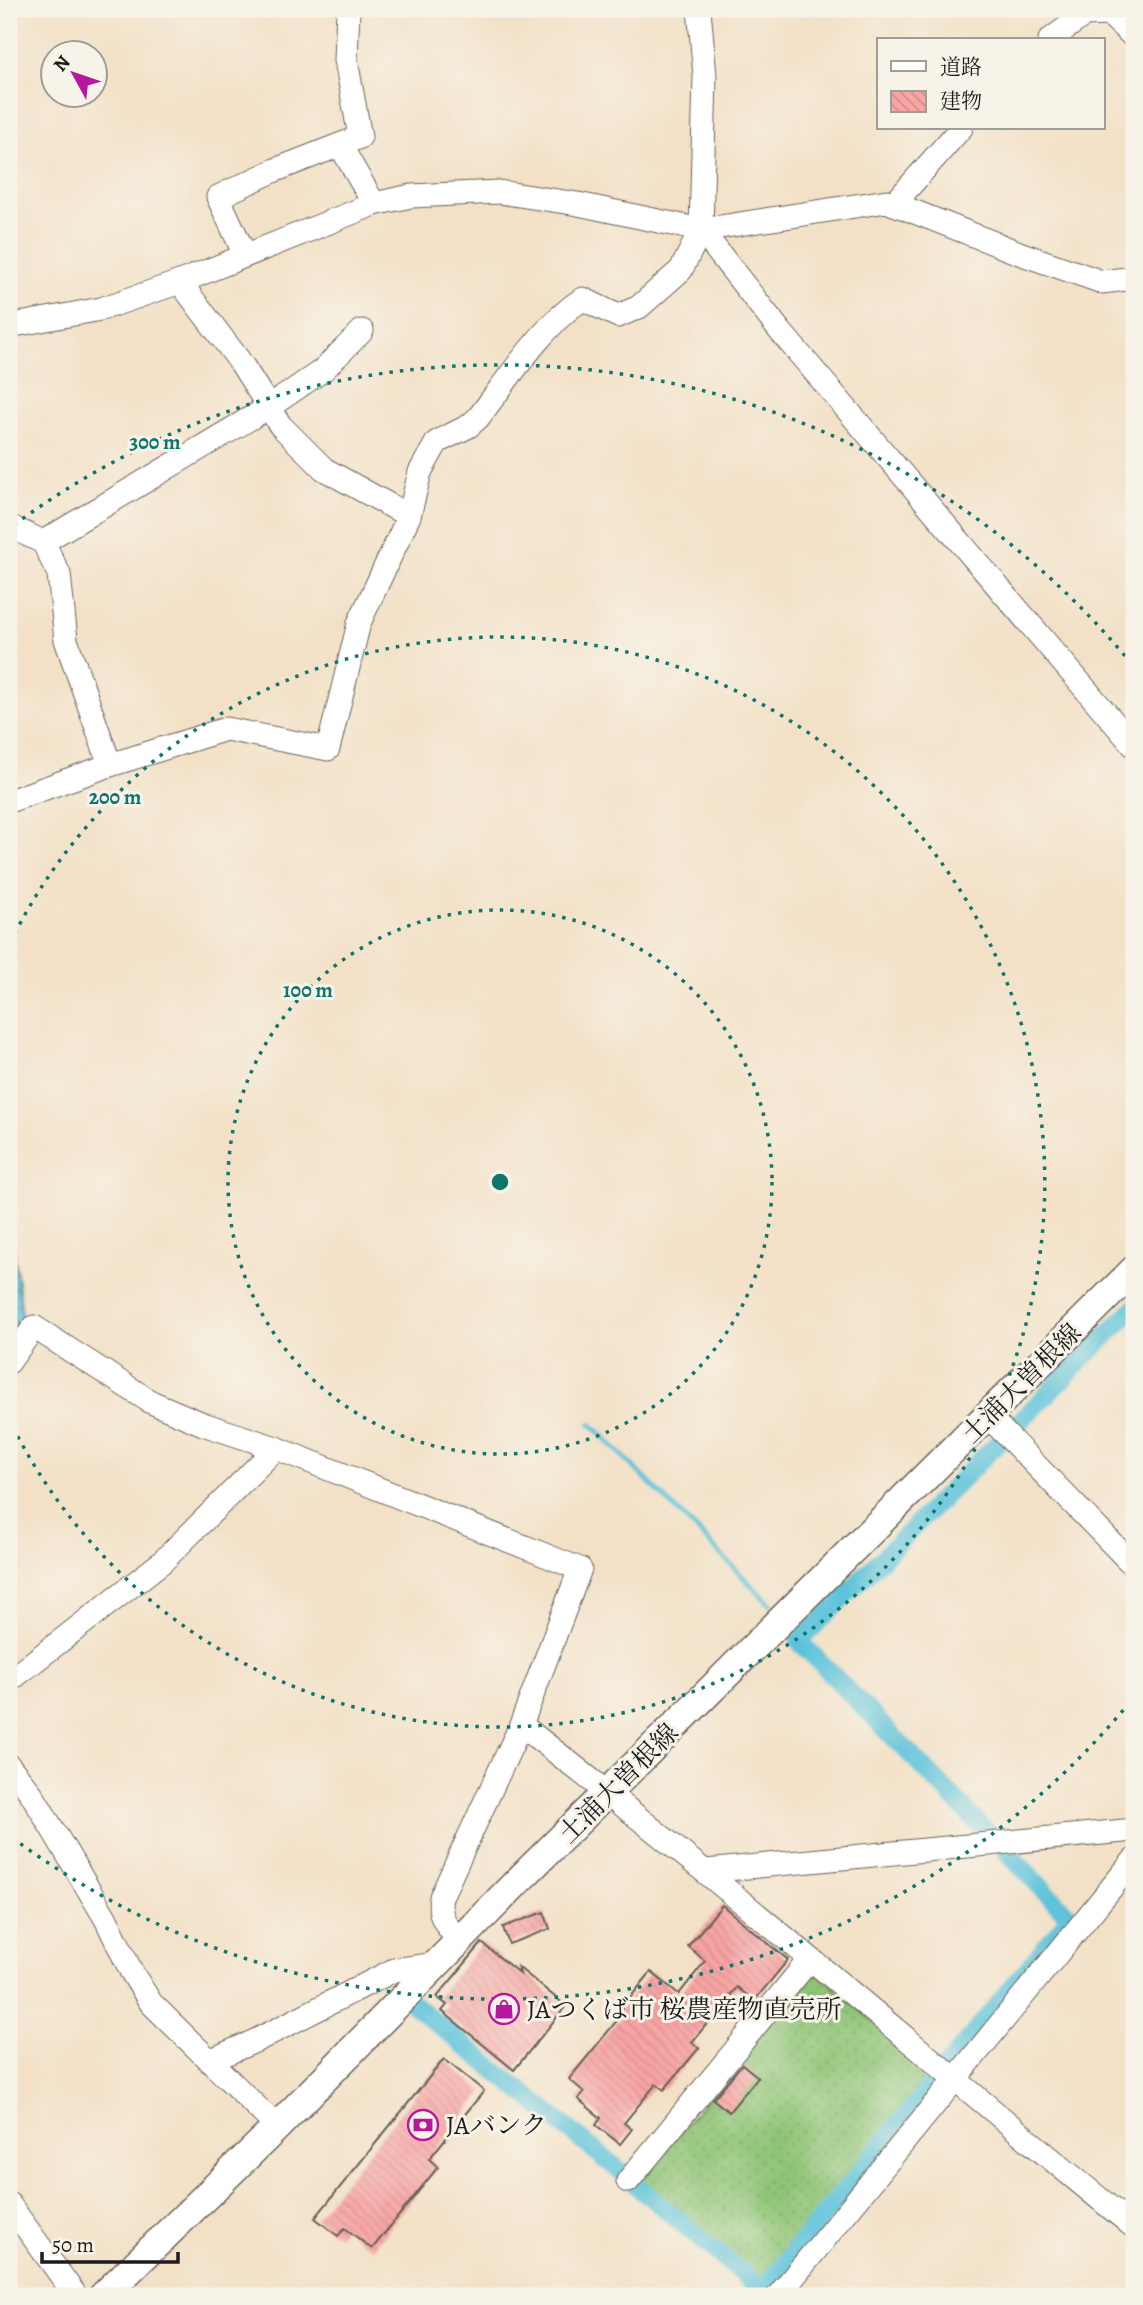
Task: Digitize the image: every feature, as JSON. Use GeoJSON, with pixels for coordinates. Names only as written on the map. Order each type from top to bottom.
{"type":"FeatureCollection","features":[{"type":"Feature","properties":{"kind":"main road","name":"土浦大曽根線"},"geometry":{"type":"LineString","coordinates":[[103,2296],[277,2127],[459,1942],[1134,1270]]}},
{"type":"Feature","properties":{"kind":"street"},"geometry":{"type":"LineString","coordinates":[[245,255],[218,197],[273,170],[360,138],[346,60],[348,9]]}},
{"type":"Feature","properties":{"kind":"street"},"geometry":{"type":"LineString","coordinates":[[9,801],[110,765],[226,729],[328,749],[359,623],[409,516],[420,472],[438,442],[469,426],[478,418],[525,357],[569,307],[583,299],[618,316],[639,307],[681,270],[701,230],[705,76],[699,9]]}},
{"type":"Feature","properties":{"kind":"street"},"geometry":{"type":"LineString","coordinates":[[1053,38],[1082,12],[1112,11],[1134,37]]}},
{"type":"Feature","properties":{"kind":"street"},"geometry":{"type":"LineString","coordinates":[[894,204],[959,130]]}},
{"type":"Feature","properties":{"kind":"street"},"geometry":{"type":"LineString","coordinates":[[340,145],[374,204]]}},
{"type":"Feature","properties":{"kind":"street"},"geometry":{"type":"LineString","coordinates":[[9,326],[101,309],[180,282],[374,204],[411,196],[499,192],[578,204],[701,230],[887,201],[1019,253],[1102,282],[1134,278]]}},
{"type":"Feature","properties":{"kind":"street"},"geometry":{"type":"LineString","coordinates":[[701,230],[780,331],[1134,746]]}},
{"type":"Feature","properties":{"kind":"street"},"geometry":{"type":"LineString","coordinates":[[180,282],[241,363],[280,425],[324,469],[409,516]]}},
{"type":"Feature","properties":{"kind":"street"},"geometry":{"type":"LineString","coordinates":[[43,541],[269,407],[323,370],[362,331]]}},
{"type":"Feature","properties":{"kind":"street"},"geometry":{"type":"LineString","coordinates":[[9,526],[43,541],[59,574],[66,640],[110,765]]}},
{"type":"Feature","properties":{"kind":"street"},"geometry":{"type":"LineString","coordinates":[[9,1362],[34,1328],[151,1402],[203,1424],[276,1448],[580,1569],[521,1725],[441,1897],[441,1917],[459,1942]]}},
{"type":"Feature","properties":{"kind":"street"},"geometry":{"type":"LineString","coordinates":[[988,1416],[1134,1566]]}},
{"type":"Feature","properties":{"kind":"street"},"geometry":{"type":"LineString","coordinates":[[9,1681],[162,1562],[276,1448]]}},
{"type":"Feature","properties":{"kind":"street"},"geometry":{"type":"LineString","coordinates":[[521,1725],[706,1871],[1134,2227]]}},
{"type":"Feature","properties":{"kind":"street"},"geometry":{"type":"LineString","coordinates":[[9,1766],[31,1793],[106,1919],[131,1971],[151,2003],[277,2127]]}},
{"type":"Feature","properties":{"kind":"street"},"geometry":{"type":"LineString","coordinates":[[706,1871],[1134,1830]]}},
{"type":"Feature","properties":{"kind":"street"},"geometry":{"type":"LineString","coordinates":[[778,2296],[1134,1860]]}},
{"type":"Feature","properties":{"kind":"street"},"geometry":{"type":"LineString","coordinates":[[628,2181],[810,1959]]}},
{"type":"Feature","properties":{"kind":"street"},"geometry":{"type":"LineString","coordinates":[[209,2061],[255,2041],[394,1970],[437,1964]]}},
{"type":"Feature","properties":{"kind":"street"},"geometry":{"type":"LineString","coordinates":[[9,2204],[76,2296]]}},
{"type":"Feature","properties":{"kind":"green space"},"geometry":{"type":"Polygon","coordinates":[[[812,1968],[932,2073],[763,2282],[640,2181],[812,1968]]]}},
{"type":"Feature","properties":{"kind":"water"},"geometry":{"type":"Polygon","coordinates":[[[9,1210],[24,1331],[9,1354],[9,1337],[14,1329],[9,1287],[9,1210]]]}},
{"type":"Feature","properties":{"kind":"building"},"geometry":{"type":"Polygon","coordinates":[[[722,1905],[788,1960],[754,2001],[737,1987],[692,2042],[699,2048],[664,2090],[656,2084],[624,2123],[632,2129],[620,2144],[596,2125],[601,2118],[578,2099],[584,2092],[569,2079],[619,2018],[616,2015],[651,1972],[679,1994],[705,1961],[688,1946],[722,1905]]]}},
{"type":"Feature","properties":{"kind":"building"},"geometry":{"type":"Polygon","coordinates":[[[544,1912],[550,1929],[509,1944],[503,1927],[544,1912]]]}},
{"type":"Feature","properties":{"kind":"building","name":"JAつくば市 桜農産物直売所"},"geometry":{"type":"Polygon","coordinates":[[[482,1943],[520,1974],[518,1967],[566,2006],[514,2070],[442,2011],[447,2005],[437,1997],[482,1943]]]}},
{"type":"Feature","properties":{"kind":"building","name":"JAバンク"},"geometry":{"type":"Polygon","coordinates":[[[444,2059],[484,2091],[429,2159],[438,2167],[372,2249],[345,2228],[338,2236],[315,2218],[444,2059]]]}},
{"type":"Feature","properties":{"kind":"building"},"geometry":{"type":"Polygon","coordinates":[[[742,2064],[758,2077],[729,2112],[713,2099],[742,2064]]]}},
{"type":"Feature","properties":{"kind":"waterway"},"geometry":{"type":"LineString","coordinates":[[1013,1428],[1134,1308]]}},
{"type":"Feature","properties":{"kind":"waterway"},"geometry":{"type":"LineString","coordinates":[[591,1424],[770,1604]]}},
{"type":"Feature","properties":{"kind":"waterway"},"geometry":{"type":"LineString","coordinates":[[989,1834],[799,1641],[1002,1439]]}},
{"type":"Feature","properties":{"kind":"waterway"},"geometry":{"type":"LineString","coordinates":[[757,2296],[1070,1917],[1006,1851]]}},
{"type":"Feature","properties":{"kind":"waterway"},"geometry":{"type":"LineString","coordinates":[[413,2004],[625,2175]]}},
{"type":"Feature","properties":{"kind":"waterway"},"geometry":{"type":"LineString","coordinates":[[635,2184],[764,2292]]}},
{"type":"Feature","properties":{"kind":"place","name":"JAつくば市 桜農産物直売所"},"geometry":{"type":"Point","coordinates":[504,2009]}},
{"type":"Feature","properties":{"kind":"place","name":"JAバンク"},"geometry":{"type":"Point","coordinates":[423,2125]}}]}
